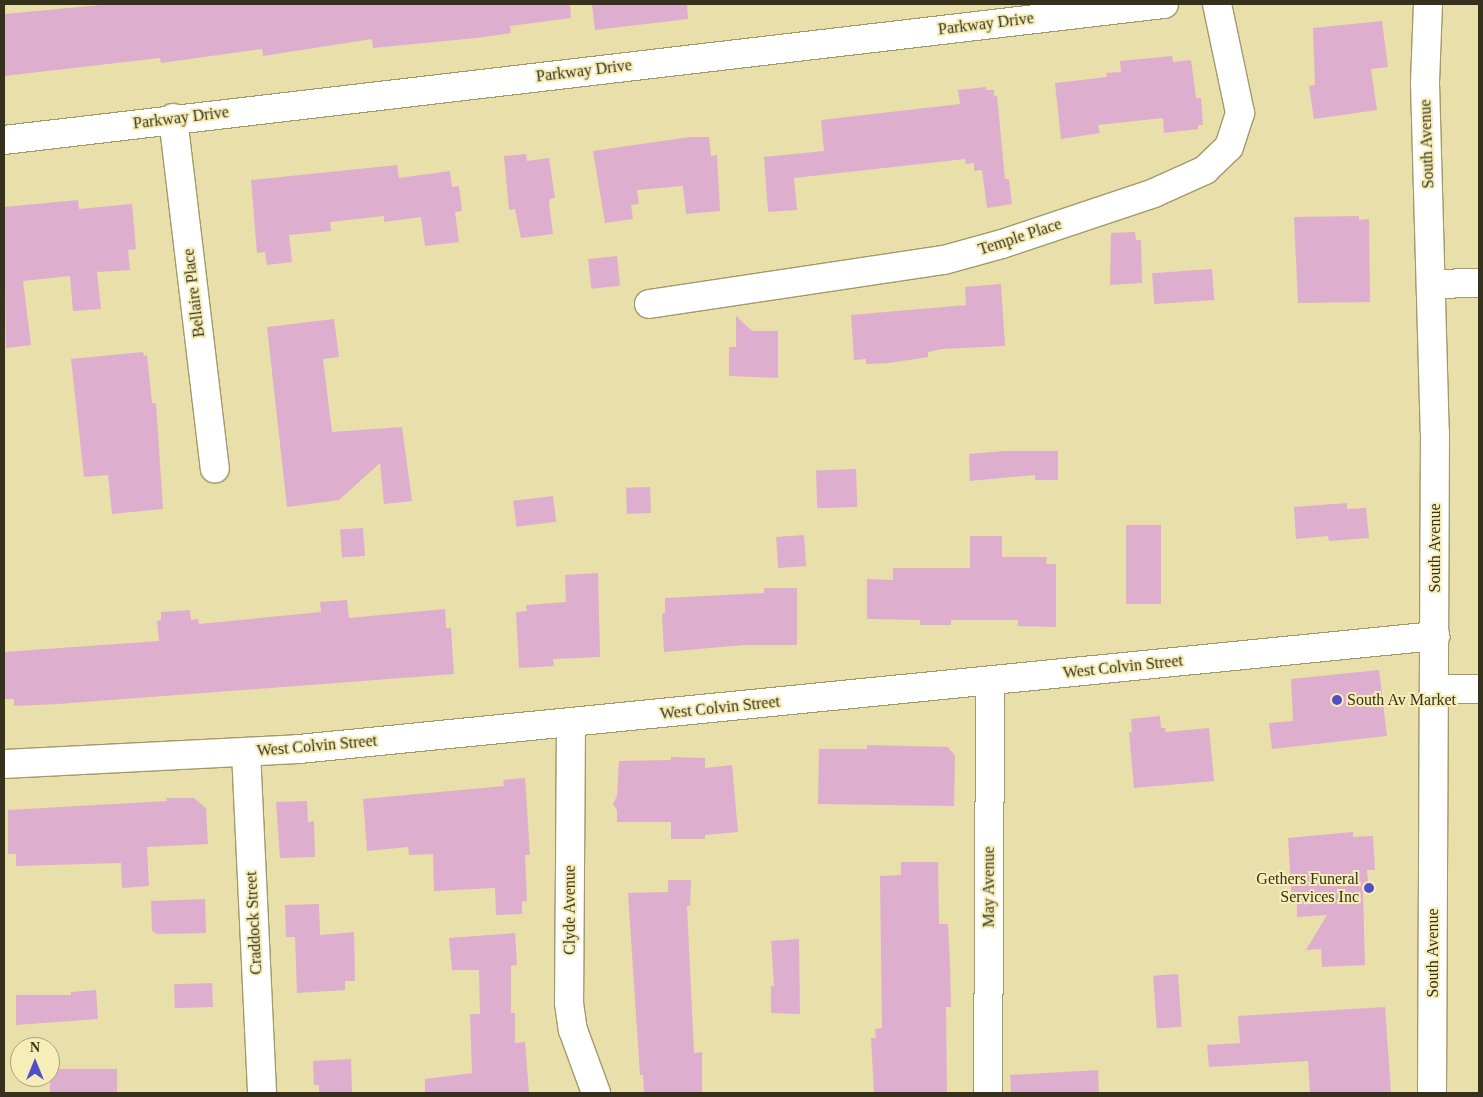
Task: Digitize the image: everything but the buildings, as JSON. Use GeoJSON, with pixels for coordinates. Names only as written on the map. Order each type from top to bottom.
{"type":"FeatureCollection","features":[{"type":"Feature","properties":{"kind":"street","name":"Parkway Drive"},"geometry":{"type":"LineString","coordinates":[[4,140],[173,118],[1164,4]]}},
{"type":"Feature","properties":{"kind":"street","name":"Temple Place"},"geometry":{"type":"LineString","coordinates":[[648,304],[944,260],[1002,244],[1154,193],[1205,170],[1229,148],[1240,113],[1217,4]]}},
{"type":"Feature","properties":{"kind":"street","name":"South Avenue"},"geometry":{"type":"LineString","coordinates":[[1428,4],[1425,84],[1435,432],[1432,1093]]}},
{"type":"Feature","properties":{"kind":"street","name":"Bellaire Place"},"geometry":{"type":"LineString","coordinates":[[173,118],[215,468]]}},
{"type":"Feature","properties":{"kind":"street"},"geometry":{"type":"LineString","coordinates":[[1431,284],[1479,283]]}},
{"type":"Feature","properties":{"kind":"street","name":"West Colvin Street"},"geometry":{"type":"LineString","coordinates":[[4,764],[246,752],[571,723],[1435,636]]}},
{"type":"Feature","properties":{"kind":"street","name":"May Avenue"},"geometry":{"type":"LineString","coordinates":[[988,1093],[990,681]]}},
{"type":"Feature","properties":{"kind":"street"},"geometry":{"type":"LineString","coordinates":[[1435,689],[1479,689]]}},
{"type":"Feature","properties":{"kind":"street","name":"Clyde Avenue"},"geometry":{"type":"LineString","coordinates":[[571,723],[569,1003],[573,1030],[596,1093]]}},
{"type":"Feature","properties":{"kind":"street","name":"Craddock Street"},"geometry":{"type":"LineString","coordinates":[[246,752],[262,1093]]}},
{"type":"Feature","properties":{"kind":"place","name":"South Av Market"},"geometry":{"type":"Point","coordinates":[1337,700]}},
{"type":"Feature","properties":{"kind":"place","name":"Gethers Funeral Services Inc"},"geometry":{"type":"Point","coordinates":[1369,888]}}]}
